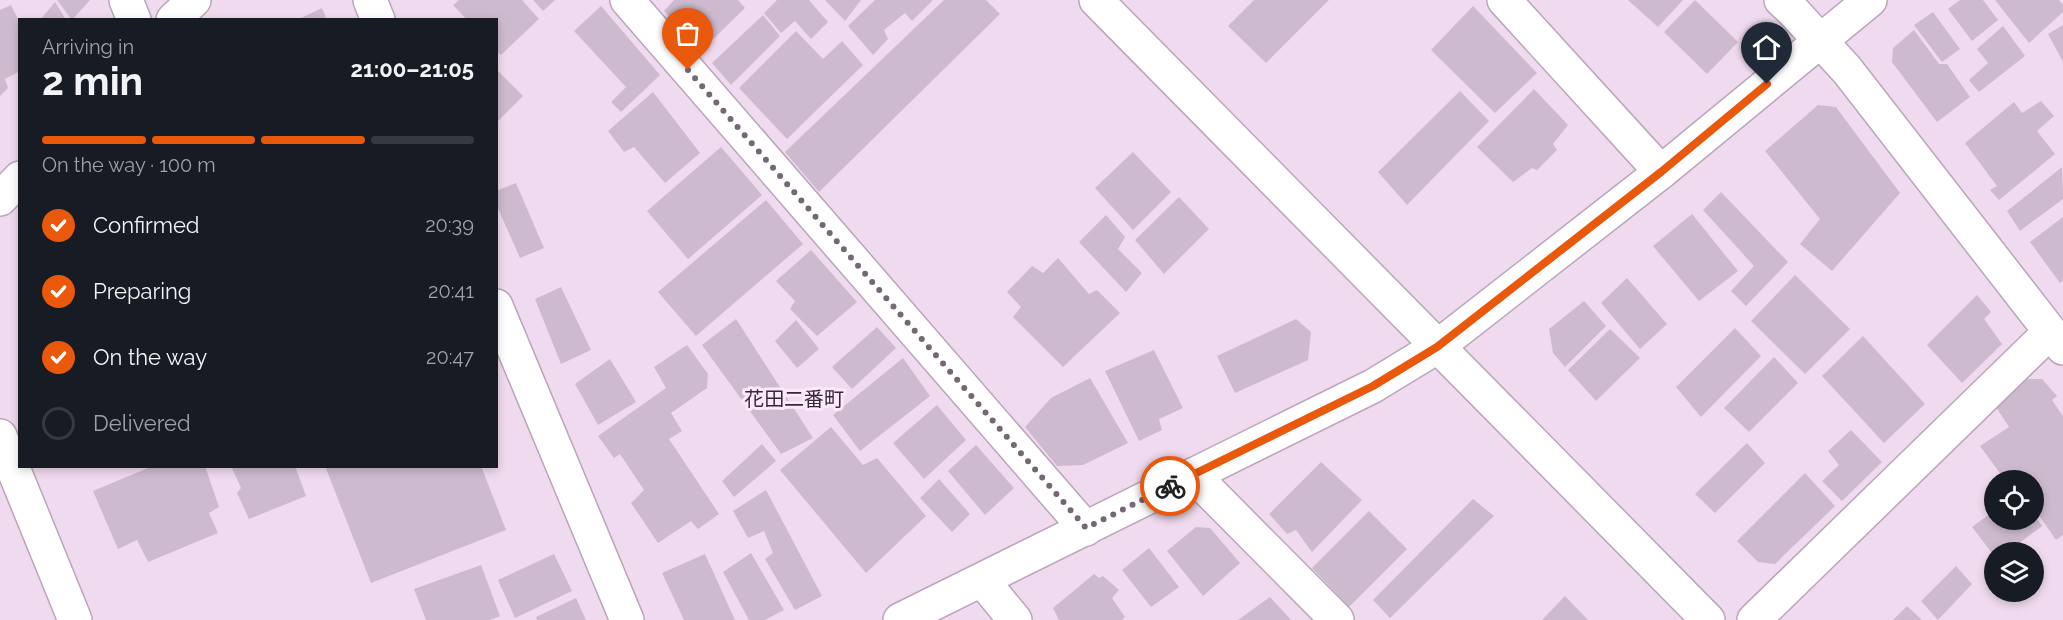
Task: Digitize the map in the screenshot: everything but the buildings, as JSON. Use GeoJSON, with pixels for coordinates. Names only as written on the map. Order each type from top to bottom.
{"type":"FeatureCollection","features":[{"type":"Feature","properties":{"kind":"street"},"geometry":{"type":"LineString","coordinates":[[126,0],[133,18]]}},
{"type":"Feature","properties":{"kind":"street"},"geometry":{"type":"LineString","coordinates":[[175,18],[194,0]]}},
{"type":"Feature","properties":{"kind":"street"},"geometry":{"type":"LineString","coordinates":[[370,0],[377,18]]}},
{"type":"Feature","properties":{"kind":"street"},"geometry":{"type":"LineString","coordinates":[[627,0],[1086,528]]}},
{"type":"Feature","properties":{"kind":"street"},"geometry":{"type":"LineString","coordinates":[[1096,0],[1708,620]]}},
{"type":"Feature","properties":{"kind":"street"},"geometry":{"type":"LineString","coordinates":[[1504,0],[1661,172]]}},
{"type":"Feature","properties":{"kind":"street"},"geometry":{"type":"LineString","coordinates":[[1754,620],[2057,340],[1847,69],[1781,0]]}},
{"type":"Feature","properties":{"kind":"street"},"geometry":{"type":"LineString","coordinates":[[900,620],[1373,386],[1437,347],[1661,172],[1870,0]]}},
{"type":"Feature","properties":{"kind":"street"},"geometry":{"type":"LineString","coordinates":[[0,199],[18,180]]}},
{"type":"Feature","properties":{"kind":"street"},"geometry":{"type":"LineString","coordinates":[[498,311],[627,620]]}},
{"type":"Feature","properties":{"kind":"street"},"geometry":{"type":"LineString","coordinates":[[0,436],[75,620]]}},
{"type":"Feature","properties":{"kind":"street"},"geometry":{"type":"LineString","coordinates":[[1193,475],[1337,620]]}},
{"type":"Feature","properties":{"kind":"street"},"geometry":{"type":"LineString","coordinates":[[982,580],[1015,620]]}},
{"type":"Feature","properties":{"kind":"way so far"},"geometry":{"type":"LineString","coordinates":[[688,70],[1086,528],[1170,486]]}},
{"type":"Feature","properties":{"kind":"district","name":"花田二番町"},"geometry":{"type":"Point","coordinates":[794,399]}},
{"type":"Feature","properties":{"kind":"route"},"geometry":{"type":"LineString","coordinates":[[1170,486],[1373,386],[1437,347],[1661,172],[1767,84]]}}]}
